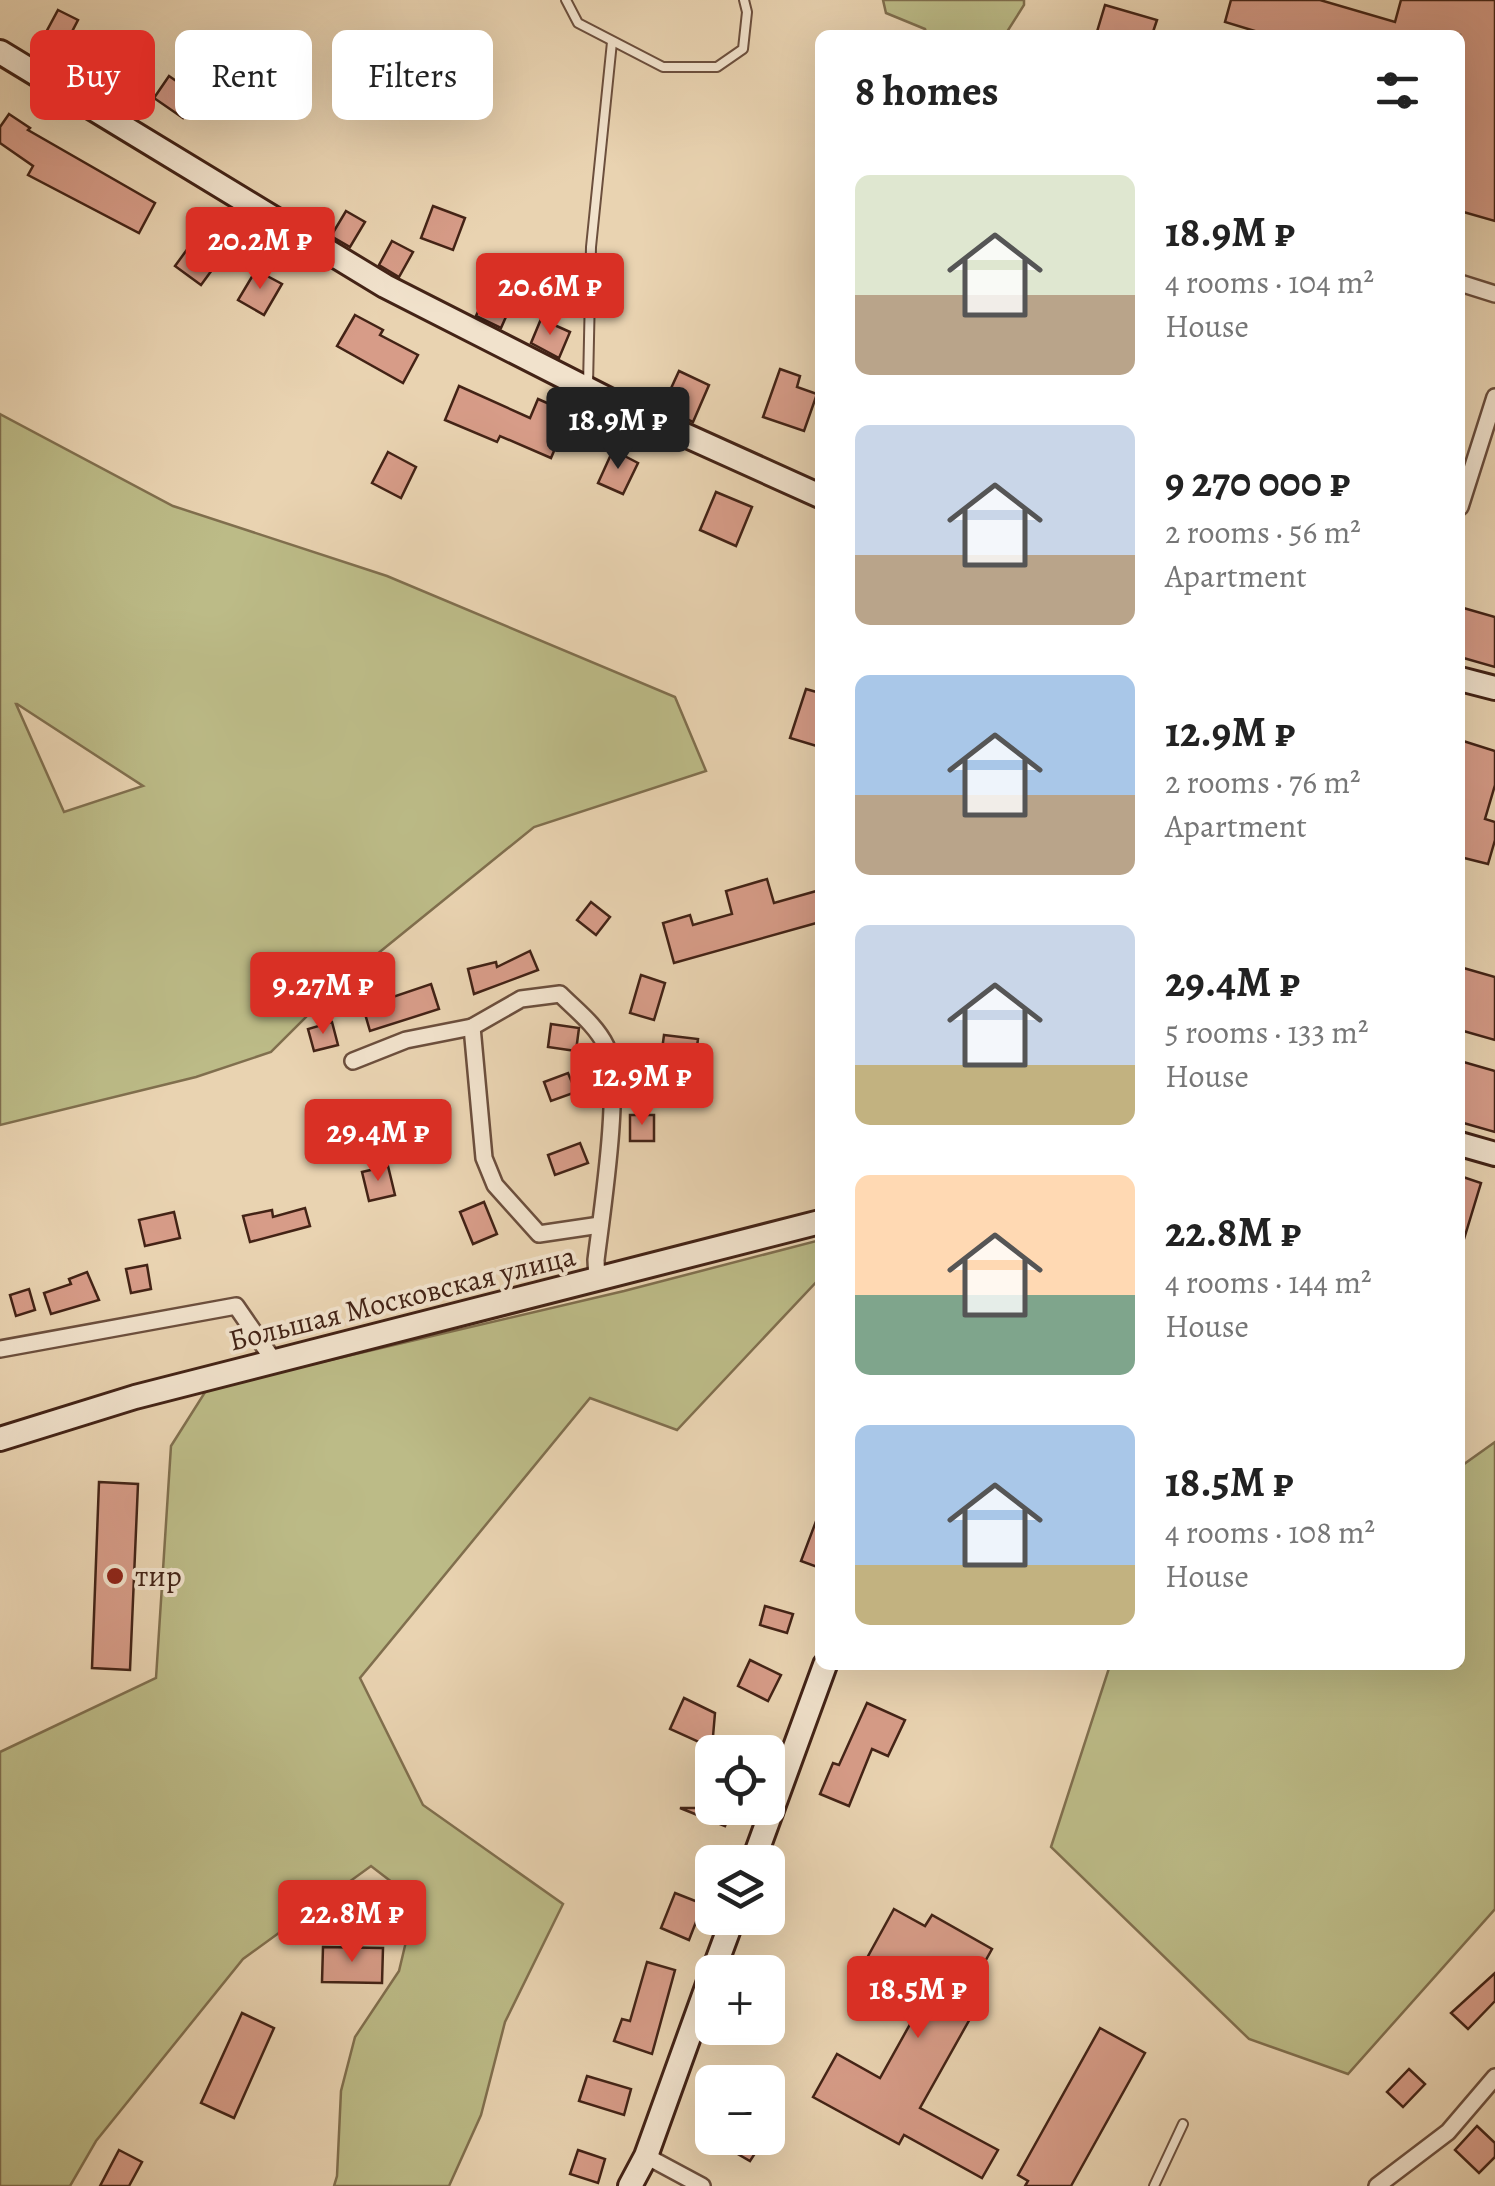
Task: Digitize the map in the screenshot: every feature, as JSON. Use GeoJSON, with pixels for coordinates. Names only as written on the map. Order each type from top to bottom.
{"type":"FeatureCollection","features":[{"type":"Feature","properties":{"kind":"main road"},"geometry":{"type":"LineString","coordinates":[[0,52],[385,286],[588,389],[815,494]]}},
{"type":"Feature","properties":{"kind":"main road"},"geometry":{"type":"LineString","coordinates":[[1465,680],[1495,688]]}},
{"type":"Feature","properties":{"kind":"main road"},"geometry":{"type":"LineString","coordinates":[[1465,1145],[1495,1154]]}},
{"type":"Feature","properties":{"kind":"main road","name":"Большая Московская улица"},"geometry":{"type":"LineString","coordinates":[[0,1438],[135,1396],[815,1223]]}},
{"type":"Feature","properties":{"kind":"main road"},"geometry":{"type":"LineString","coordinates":[[759,1845],[823,1670]]}},
{"type":"Feature","properties":{"kind":"main road"},"geometry":{"type":"LineString","coordinates":[[630,2186],[646,2156],[695,2022]]}},
{"type":"Feature","properties":{"kind":"street"},"geometry":{"type":"LineString","coordinates":[[1465,285],[1495,294]]}},
{"type":"Feature","properties":{"kind":"street"},"geometry":{"type":"LineString","coordinates":[[1465,491],[1495,397]]}},
{"type":"Feature","properties":{"kind":"street"},"geometry":{"type":"LineString","coordinates":[[353,1061],[406,1040],[472,1026],[521,1000],[560,994],[596,1030],[609,1050],[614,1086],[597,1281]]}},
{"type":"Feature","properties":{"kind":"street"},"geometry":{"type":"LineString","coordinates":[[472,1026],[484,1158],[496,1185],[539,1234],[600,1225]]}},
{"type":"Feature","properties":{"kind":"street"},"geometry":{"type":"LineString","coordinates":[[0,1349],[236,1306],[274,1361]]}},
{"type":"Feature","properties":{"kind":"street"},"geometry":{"type":"LineString","coordinates":[[1377,2186],[1448,2132],[1495,2077]]}},
{"type":"Feature","properties":{"kind":"street"},"geometry":{"type":"LineString","coordinates":[[646,2156],[702,2186]]}},
{"type":"Feature","properties":{"kind":"lane"},"geometry":{"type":"LineString","coordinates":[[566,0],[578,22],[663,67],[717,66],[743,49],[747,12],[744,0]]}},
{"type":"Feature","properties":{"kind":"lane"},"geometry":{"type":"LineString","coordinates":[[588,389],[591,247],[612,42]]}},
{"type":"Feature","properties":{"kind":"lane"},"geometry":{"type":"LineString","coordinates":[[1154,2186],[1183,2124]]}},
{"type":"Feature","properties":{"kind":"shaded area"},"geometry":{"type":"Polygon","coordinates":[[[883,0],[1024,0],[1008,30],[925,30],[886,13],[883,0]]]}},
{"type":"Feature","properties":{"kind":"shaded area"},"geometry":{"type":"Polygon","coordinates":[[[0,414],[173,506],[387,576],[675,697],[706,771],[534,827],[334,989],[271,1052],[196,1077],[0,1125],[0,414]],[[16,704],[64,812],[143,786],[16,704]]]}},
{"type":"Feature","properties":{"kind":"shaded area"},"geometry":{"type":"Polygon","coordinates":[[[815,1241],[815,1283],[677,1430],[590,1398],[360,1678],[423,1805],[563,1904],[505,2022],[481,2115],[449,2186],[334,2186],[341,2091],[355,2037],[399,1971],[409,1929],[406,1893],[371,1866],[243,1959],[96,2141],[70,2186],[0,2186],[0,1752],[156,1678],[171,1446],[207,1389],[624,1291],[815,1241]]]}},
{"type":"Feature","properties":{"kind":"shaded area"},"geometry":{"type":"Polygon","coordinates":[[[1495,1442],[1495,1909],[1348,2074],[1249,2039],[1051,1847],[1108,1670],[1465,1670],[1465,1463],[1495,1442]]]}},
{"type":"Feature","properties":{"kind":"building"},"geometry":{"type":"Polygon","coordinates":[[[1231,0],[1320,0],[1395,22],[1401,0],[1495,0],[1495,221],[1465,212],[1465,30],[1251,30],[1225,22],[1231,0]]]}},
{"type":"Feature","properties":{"kind":"building"},"geometry":{"type":"Polygon","coordinates":[[[1105,5],[1157,20],[1154,30],[1098,30],[1105,5]]]}},
{"type":"Feature","properties":{"kind":"building"},"geometry":{"type":"Polygon","coordinates":[[[58,10],[78,20],[73,30],[47,30],[58,10]]]}},
{"type":"Feature","properties":{"kind":"building"},"geometry":{"type":"Polygon","coordinates":[[[169,76],[175,80],[175,112],[155,97],[169,76]]]}},
{"type":"Feature","properties":{"kind":"building"},"geometry":{"type":"Polygon","coordinates":[[[9,114],[28,130],[155,203],[139,233],[28,175],[33,166],[0,143],[0,127],[9,114]]]}},
{"type":"Feature","properties":{"kind":"building"},"geometry":{"type":"Polygon","coordinates":[[[433,206],[465,218],[453,250],[421,238],[433,206]]]}},
{"type":"Feature","properties":{"kind":"building"},"geometry":{"type":"Polygon","coordinates":[[[346,211],[365,222],[350,247],[331,236],[346,211]]]}},
{"type":"Feature","properties":{"kind":"building"},"geometry":{"type":"Polygon","coordinates":[[[194,240],[220,259],[201,285],[175,266],[194,240]]]}},
{"type":"Feature","properties":{"kind":"building"},"geometry":{"type":"Polygon","coordinates":[[[392,241],[413,252],[399,277],[379,265],[392,241]]]}},
{"type":"Feature","properties":{"kind":"building"},"geometry":{"type":"Polygon","coordinates":[[[256,270],[282,284],[264,315],[238,300],[256,270]]]}},
{"type":"Feature","properties":{"kind":"building"},"geometry":{"type":"Polygon","coordinates":[[[492,282],[516,294],[501,328],[476,316],[492,282]]]}},
{"type":"Feature","properties":{"kind":"building"},"geometry":{"type":"Polygon","coordinates":[[[355,315],[383,330],[380,335],[418,355],[403,383],[337,346],[355,315]]]}},
{"type":"Feature","properties":{"kind":"building"},"geometry":{"type":"Polygon","coordinates":[[[541,319],[570,332],[559,358],[531,343],[541,319]]]}},
{"type":"Feature","properties":{"kind":"building"},"geometry":{"type":"Polygon","coordinates":[[[780,369],[800,376],[797,387],[815,393],[804,431],[763,417],[780,369]]]}},
{"type":"Feature","properties":{"kind":"building"},"geometry":{"type":"Polygon","coordinates":[[[679,371],[709,385],[693,422],[662,408],[679,371]]]}},
{"type":"Feature","properties":{"kind":"building"},"geometry":{"type":"Polygon","coordinates":[[[459,386],[530,418],[538,399],[570,413],[551,458],[500,436],[497,442],[445,420],[459,386]]]}},
{"type":"Feature","properties":{"kind":"building"},"geometry":{"type":"Polygon","coordinates":[[[613,450],[638,463],[623,494],[598,483],[613,450]]]}},
{"type":"Feature","properties":{"kind":"building"},"geometry":{"type":"Polygon","coordinates":[[[388,452],[416,467],[401,498],[372,483],[388,452]]]}},
{"type":"Feature","properties":{"kind":"building"},"geometry":{"type":"Polygon","coordinates":[[[716,492],[752,507],[736,546],[700,530],[716,492]]]}},
{"type":"Feature","properties":{"kind":"building"},"geometry":{"type":"Polygon","coordinates":[[[1465,608],[1495,617],[1495,667],[1465,658],[1465,608]]]}},
{"type":"Feature","properties":{"kind":"building"},"geometry":{"type":"Polygon","coordinates":[[[806,689],[815,692],[815,746],[790,738],[806,689]]]}},
{"type":"Feature","properties":{"kind":"building"},"geometry":{"type":"Polygon","coordinates":[[[1465,742],[1495,751],[1495,785],[1485,819],[1495,822],[1488,864],[1465,858],[1465,742]]]}},
{"type":"Feature","properties":{"kind":"building"},"geometry":{"type":"Polygon","coordinates":[[[767,879],[774,903],[815,891],[815,923],[674,963],[663,923],[690,915],[693,925],[732,914],[726,891],[767,879]]]}},
{"type":"Feature","properties":{"kind":"building"},"geometry":{"type":"Polygon","coordinates":[[[591,902],[610,917],[596,935],[577,920],[591,902]]]}},
{"type":"Feature","properties":{"kind":"building"},"geometry":{"type":"Polygon","coordinates":[[[530,951],[538,970],[474,994],[468,969],[496,962],[497,967],[530,951]]]}},
{"type":"Feature","properties":{"kind":"building"},"geometry":{"type":"Polygon","coordinates":[[[1465,968],[1495,977],[1495,1040],[1465,1031],[1465,968]]]}},
{"type":"Feature","properties":{"kind":"building"},"geometry":{"type":"Polygon","coordinates":[[[641,975],[665,983],[654,1020],[630,1013],[641,975]]]}},
{"type":"Feature","properties":{"kind":"building"},"geometry":{"type":"Polygon","coordinates":[[[431,984],[439,1009],[370,1031],[363,1007],[431,984]]]}},
{"type":"Feature","properties":{"kind":"building"},"geometry":{"type":"Polygon","coordinates":[[[332,1022],[338,1045],[314,1051],[308,1029],[332,1022]]]}},
{"type":"Feature","properties":{"kind":"building"},"geometry":{"type":"Polygon","coordinates":[[[551,1024],[579,1028],[576,1051],[548,1047],[551,1024]]]}},
{"type":"Feature","properties":{"kind":"building"},"geometry":{"type":"Polygon","coordinates":[[[664,1035],[698,1039],[693,1076],[659,1072],[664,1035]]]}},
{"type":"Feature","properties":{"kind":"building"},"geometry":{"type":"Polygon","coordinates":[[[1465,1062],[1495,1071],[1495,1132],[1465,1123],[1465,1062]]]}},
{"type":"Feature","properties":{"kind":"building"},"geometry":{"type":"Polygon","coordinates":[[[568,1073],[576,1092],[551,1101],[544,1082],[568,1073]]]}},
{"type":"Feature","properties":{"kind":"building"},"geometry":{"type":"Polygon","coordinates":[[[630,1115],[654,1115],[654,1141],[630,1141],[630,1115]]]}},
{"type":"Feature","properties":{"kind":"building"},"geometry":{"type":"Polygon","coordinates":[[[580,1143],[588,1163],[555,1175],[548,1155],[580,1143]]]}},
{"type":"Feature","properties":{"kind":"building"},"geometry":{"type":"Polygon","coordinates":[[[388,1166],[395,1195],[369,1201],[362,1172],[388,1166]]]}},
{"type":"Feature","properties":{"kind":"building"},"geometry":{"type":"Polygon","coordinates":[[[1465,1178],[1481,1183],[1465,1236],[1465,1178]]]}},
{"type":"Feature","properties":{"kind":"building"},"geometry":{"type":"Polygon","coordinates":[[[484,1202],[497,1234],[473,1244],[460,1212],[484,1202]]]}},
{"type":"Feature","properties":{"kind":"building"},"geometry":{"type":"Polygon","coordinates":[[[305,1208],[310,1226],[250,1242],[243,1216],[272,1210],[273,1217],[305,1208]]]}},
{"type":"Feature","properties":{"kind":"building"},"geometry":{"type":"Polygon","coordinates":[[[174,1212],[180,1238],[145,1246],[139,1220],[174,1212]]]}},
{"type":"Feature","properties":{"kind":"building"},"geometry":{"type":"Polygon","coordinates":[[[147,1265],[151,1289],[131,1293],[126,1269],[147,1265]]]}},
{"type":"Feature","properties":{"kind":"building"},"geometry":{"type":"Polygon","coordinates":[[[87,1272],[99,1300],[51,1314],[44,1293],[71,1284],[69,1279],[87,1272]]]}},
{"type":"Feature","properties":{"kind":"building"},"geometry":{"type":"Polygon","coordinates":[[[29,1289],[35,1310],[16,1316],[10,1295],[29,1289]]]}},
{"type":"Feature","properties":{"kind":"building","name":"тир"},"geometry":{"type":"Polygon","coordinates":[[[99,1482],[138,1484],[130,1670],[92,1668],[99,1482]]]}},
{"type":"Feature","properties":{"kind":"building"},"geometry":{"type":"Polygon","coordinates":[[[815,1524],[815,1566],[801,1561],[815,1524]]]}},
{"type":"Feature","properties":{"kind":"building"},"geometry":{"type":"Polygon","coordinates":[[[765,1606],[793,1614],[787,1633],[760,1625],[765,1606]]]}},
{"type":"Feature","properties":{"kind":"building"},"geometry":{"type":"Polygon","coordinates":[[[750,1660],[781,1675],[768,1701],[738,1686],[750,1660]]]}},
{"type":"Feature","properties":{"kind":"building"},"geometry":{"type":"Polygon","coordinates":[[[684,1698],[715,1713],[713,1735],[695,1735],[695,1740],[670,1729],[684,1698]]]}},
{"type":"Feature","properties":{"kind":"building"},"geometry":{"type":"Polygon","coordinates":[[[867,1703],[905,1720],[888,1756],[872,1749],[849,1806],[820,1794],[833,1763],[839,1765],[867,1703]]]}},
{"type":"Feature","properties":{"kind":"building"},"geometry":{"type":"Polygon","coordinates":[[[675,1893],[695,1901],[695,1925],[689,1940],[661,1928],[675,1893]]]}},
{"type":"Feature","properties":{"kind":"building"},"geometry":{"type":"Polygon","coordinates":[[[894,1909],[925,1926],[932,1915],[992,1949],[972,1985],[985,1992],[920,2108],[998,2150],[982,2178],[904,2135],[899,2144],[813,2097],[837,2054],[880,2078],[928,1992],[867,1958],[894,1909]]]}},
{"type":"Feature","properties":{"kind":"building"},"geometry":{"type":"Polygon","coordinates":[[[323,1947],[383,1948],[382,1983],[322,1982],[323,1947]]]}},
{"type":"Feature","properties":{"kind":"building"},"geometry":{"type":"Polygon","coordinates":[[[647,1962],[675,1970],[652,2054],[614,2041],[622,2019],[630,2021],[647,1962]]]}},
{"type":"Feature","properties":{"kind":"building"},"geometry":{"type":"Polygon","coordinates":[[[1495,1973],[1495,2001],[1468,2029],[1451,2013],[1495,1973]]]}},
{"type":"Feature","properties":{"kind":"building"},"geometry":{"type":"Polygon","coordinates":[[[242,2013],[274,2028],[234,2118],[201,2103],[242,2013]]]}},
{"type":"Feature","properties":{"kind":"building"},"geometry":{"type":"Polygon","coordinates":[[[1100,2028],[1145,2053],[1071,2186],[1025,2186],[1028,2181],[1018,2175],[1100,2028]]]}},
{"type":"Feature","properties":{"kind":"building"},"geometry":{"type":"Polygon","coordinates":[[[1409,2069],[1425,2084],[1403,2107],[1387,2092],[1409,2069]]]}},
{"type":"Feature","properties":{"kind":"building"},"geometry":{"type":"Polygon","coordinates":[[[587,2076],[631,2089],[624,2115],[579,2101],[587,2076]]]}},
{"type":"Feature","properties":{"kind":"building"},"geometry":{"type":"Polygon","coordinates":[[[1477,2126],[1495,2143],[1495,2157],[1479,2173],[1455,2150],[1477,2126]]]}},
{"type":"Feature","properties":{"kind":"building"},"geometry":{"type":"Polygon","coordinates":[[[119,2150],[142,2162],[129,2186],[100,2186],[119,2150]]]}},
{"type":"Feature","properties":{"kind":"building"},"geometry":{"type":"Polygon","coordinates":[[[578,2150],[605,2159],[598,2183],[570,2174],[578,2150]]]}},
{"type":"Feature","properties":{"kind":"place","name":"тир"},"geometry":{"type":"Point","coordinates":[115,1576]}}]}
